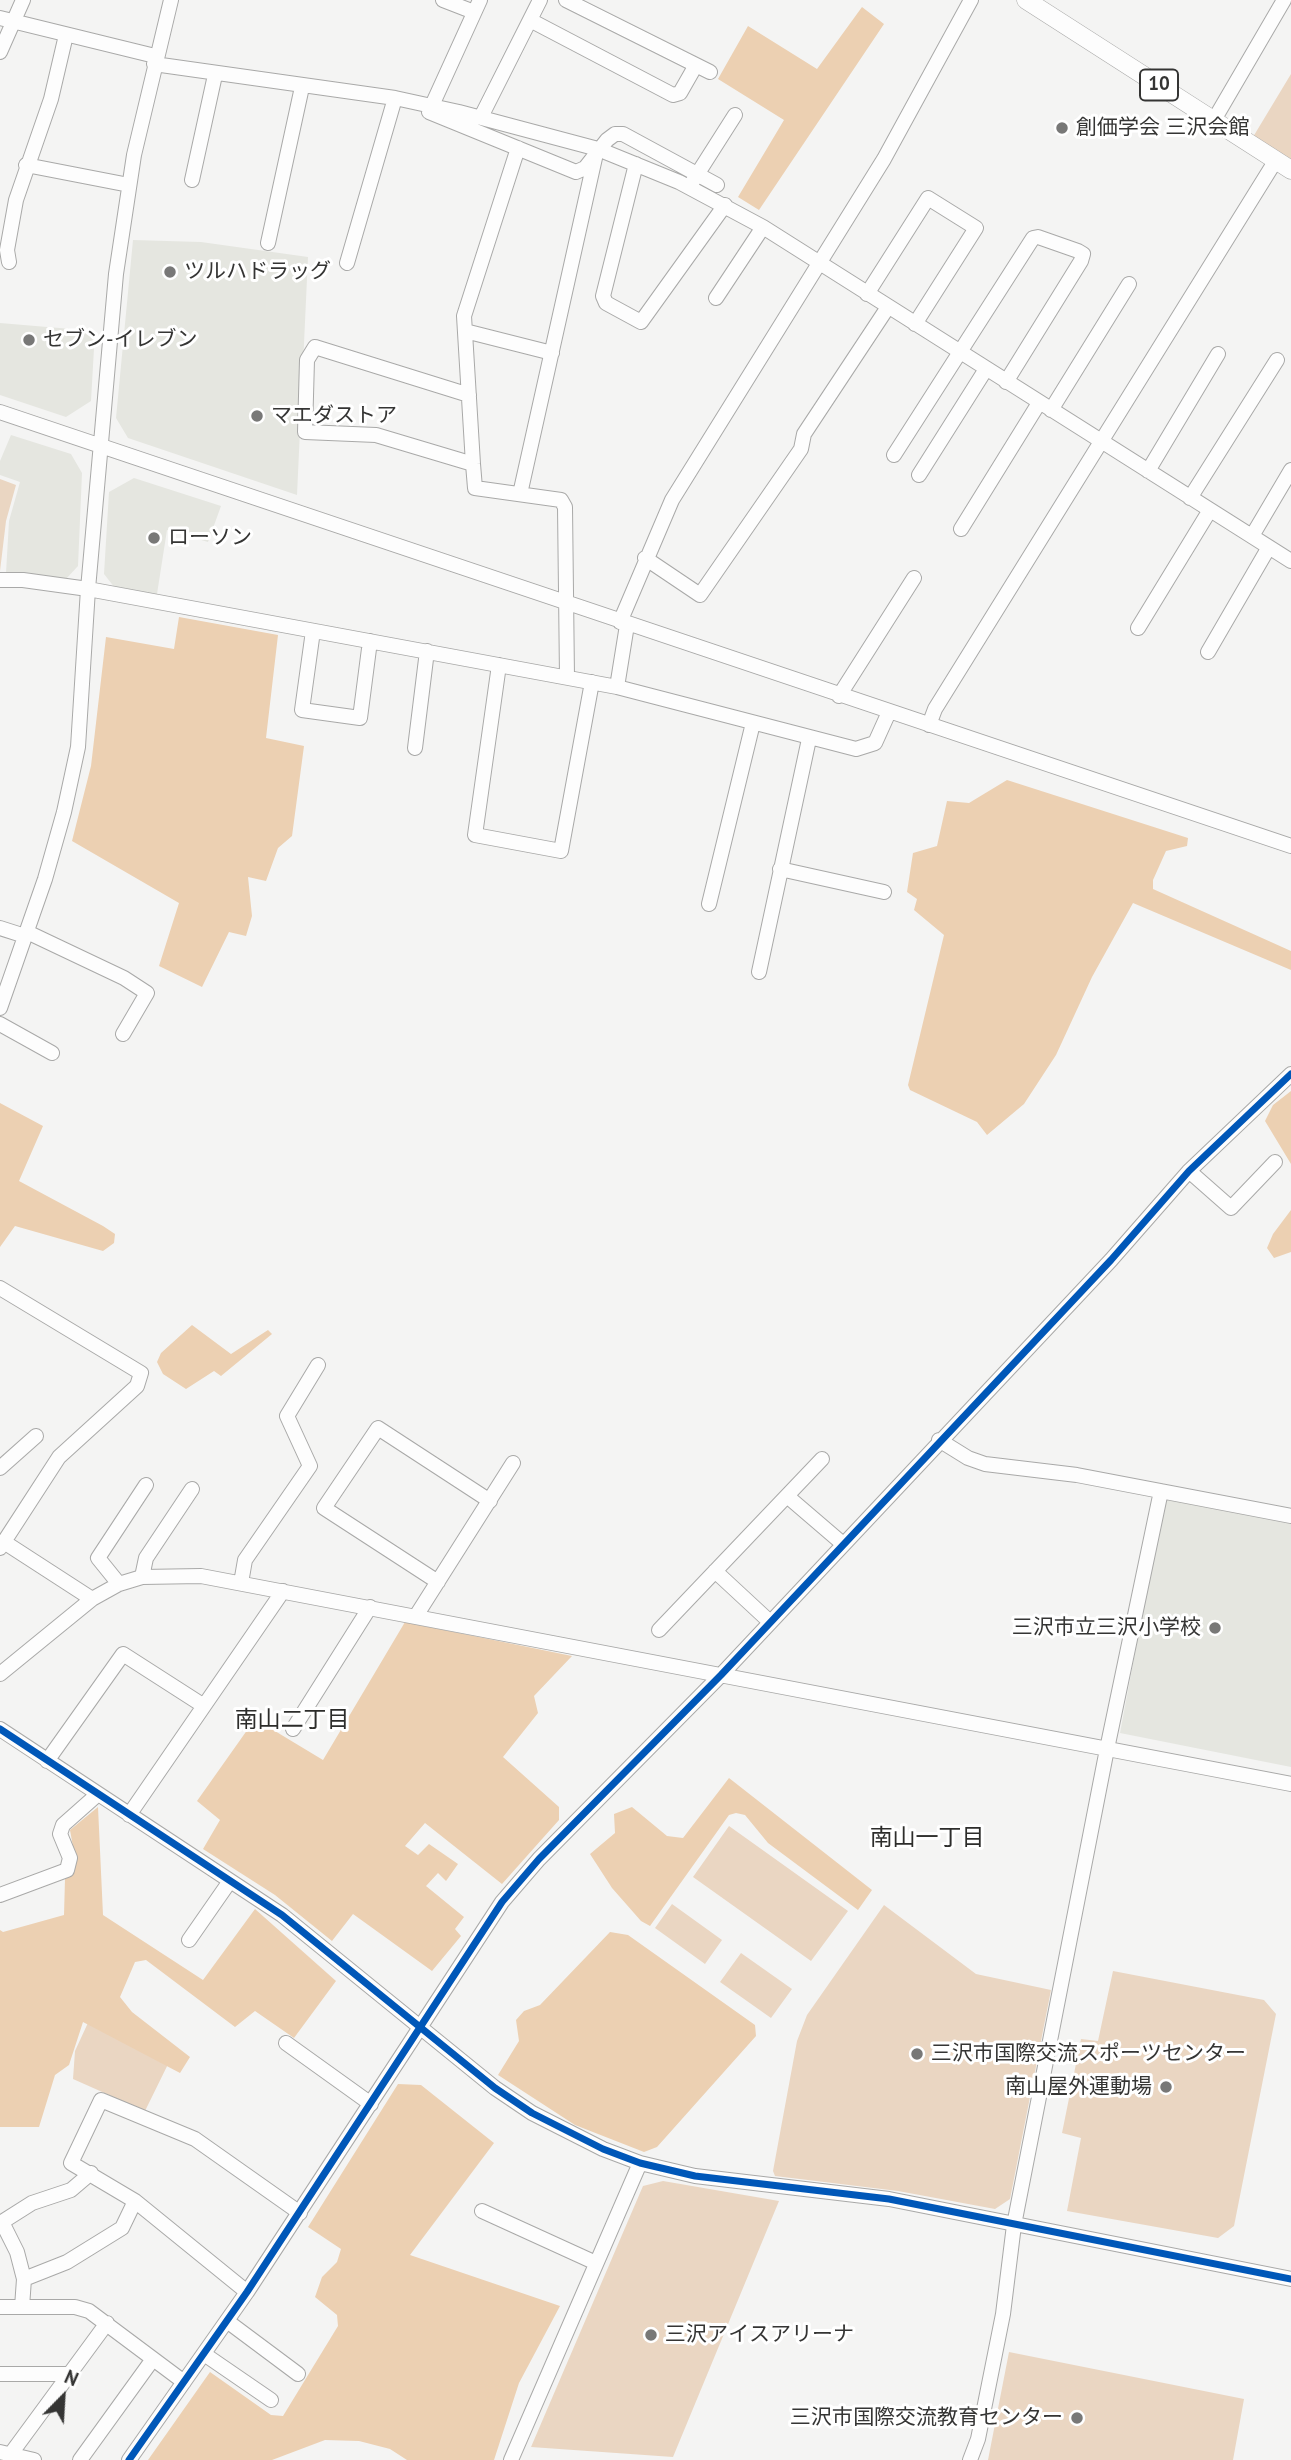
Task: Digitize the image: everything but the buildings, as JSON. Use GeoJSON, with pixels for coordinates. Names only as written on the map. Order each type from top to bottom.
{"type":"FeatureCollection","features":[{"type":"Feature","properties":{"kind":"main road","name":"10"},"geometry":{"type":"LineString","coordinates":[[1026,0],[1283,165]]}},
{"type":"Feature","properties":{"kind":"street"},"geometry":{"type":"LineString","coordinates":[[0,52],[6,20],[23,0]]}},
{"type":"Feature","properties":{"kind":"street"},"geometry":{"type":"LineString","coordinates":[[0,1008],[64,812],[78,747],[88,589],[114,298],[129,185],[155,60],[171,0]]}},
{"type":"Feature","properties":{"kind":"street"},"geometry":{"type":"LineString","coordinates":[[443,0],[477,6],[429,112],[576,172],[581,172],[615,134],[623,134],[717,185]]}},
{"type":"Feature","properties":{"kind":"street"},"geometry":{"type":"LineString","coordinates":[[481,117],[540,0]]}},
{"type":"Feature","properties":{"kind":"street"},"geometry":{"type":"LineString","coordinates":[[566,0],[710,72]]}},
{"type":"Feature","properties":{"kind":"street"},"geometry":{"type":"LineString","coordinates":[[617,687],[624,623],[645,558],[672,499],[884,159],[971,0]]}},
{"type":"Feature","properties":{"kind":"street"},"geometry":{"type":"LineString","coordinates":[[1214,120],[1284,0]]}},
{"type":"Feature","properties":{"kind":"street"},"geometry":{"type":"LineString","coordinates":[[6,20],[215,75],[395,98],[481,117],[636,164],[690,188],[763,227],[1291,560]]}},
{"type":"Feature","properties":{"kind":"street"},"geometry":{"type":"LineString","coordinates":[[530,20],[673,95],[680,93],[696,65]]}},
{"type":"Feature","properties":{"kind":"street"},"geometry":{"type":"LineString","coordinates":[[9,262],[7,250],[16,200],[51,99],[66,35]]}},
{"type":"Feature","properties":{"kind":"street"},"geometry":{"type":"LineString","coordinates":[[192,180],[215,75]]}},
{"type":"Feature","properties":{"kind":"street"},"geometry":{"type":"LineString","coordinates":[[268,243],[302,86]]}},
{"type":"Feature","properties":{"kind":"street"},"geometry":{"type":"LineString","coordinates":[[347,264],[395,98]]}},
{"type":"Feature","properties":{"kind":"street"},"geometry":{"type":"LineString","coordinates":[[690,188],[696,174],[735,115]]}},
{"type":"Feature","properties":{"kind":"street"},"geometry":{"type":"LineString","coordinates":[[518,148],[466,303],[464,331],[475,488],[561,500],[565,507],[567,677]]}},
{"type":"Feature","properties":{"kind":"street"},"geometry":{"type":"LineString","coordinates":[[520,494],[596,153]]}},
{"type":"Feature","properties":{"kind":"street"},"geometry":{"type":"LineString","coordinates":[[636,164],[603,296],[606,303],[641,322],[724,205]]}},
{"type":"Feature","properties":{"kind":"street"},"geometry":{"type":"LineString","coordinates":[[26,165],[129,185]]}},
{"type":"Feature","properties":{"kind":"street"},"geometry":{"type":"LineString","coordinates":[[929,725],[935,709],[1101,442],[1283,165]]}},
{"type":"Feature","properties":{"kind":"street"},"geometry":{"type":"LineString","coordinates":[[867,294],[928,198],[938,204],[976,228],[915,324]]}},
{"type":"Feature","properties":{"kind":"street"},"geometry":{"type":"LineString","coordinates":[[716,298],[763,227]]}},
{"type":"Feature","properties":{"kind":"street"},"geometry":{"type":"LineString","coordinates":[[894,455],[958,351],[1033,238],[1038,237],[1079,251],[1083,254],[1081,261],[1006,382]]}},
{"type":"Feature","properties":{"kind":"street"},"geometry":{"type":"LineString","coordinates":[[961,529],[1129,284]]}},
{"type":"Feature","properties":{"kind":"street"},"geometry":{"type":"LineString","coordinates":[[645,558],[700,594],[801,449],[804,434],[888,307]]}},
{"type":"Feature","properties":{"kind":"street"},"geometry":{"type":"LineString","coordinates":[[464,331],[552,353]]}},
{"type":"Feature","properties":{"kind":"street"},"geometry":{"type":"LineString","coordinates":[[469,395],[315,347],[307,360],[304,432],[376,435],[473,464]]}},
{"type":"Feature","properties":{"kind":"street"},"geometry":{"type":"LineString","coordinates":[[1148,471],[1218,354]]}},
{"type":"Feature","properties":{"kind":"street"},"geometry":{"type":"LineString","coordinates":[[1190,498],[1278,360]]}},
{"type":"Feature","properties":{"kind":"street"},"geometry":{"type":"LineString","coordinates":[[919,475],[986,369]]}},
{"type":"Feature","properties":{"kind":"street"},"geometry":{"type":"LineString","coordinates":[[0,412],[1291,846]]}},
{"type":"Feature","properties":{"kind":"street"},"geometry":{"type":"LineString","coordinates":[[1251,536],[1291,470]]}},
{"type":"Feature","properties":{"kind":"street"},"geometry":{"type":"LineString","coordinates":[[1138,628],[1210,510]]}},
{"type":"Feature","properties":{"kind":"street"},"geometry":{"type":"LineString","coordinates":[[1208,652],[1269,547]]}},
{"type":"Feature","properties":{"kind":"street"},"geometry":{"type":"LineString","coordinates":[[839,696],[914,578]]}},
{"type":"Feature","properties":{"kind":"street"},"geometry":{"type":"LineString","coordinates":[[0,580],[23,580],[88,589],[567,677],[617,687],[809,739],[856,749],[867,748],[875,743],[888,712]]}},
{"type":"Feature","properties":{"kind":"street"},"geometry":{"type":"LineString","coordinates":[[313,631],[302,710],[359,718],[370,641]]}},
{"type":"Feature","properties":{"kind":"street"},"geometry":{"type":"LineString","coordinates":[[415,748],[426,651]]}},
{"type":"Feature","properties":{"kind":"street"},"geometry":{"type":"LineString","coordinates":[[499,665],[475,835],[561,851],[592,682]]}},
{"type":"Feature","properties":{"kind":"street"},"geometry":{"type":"LineString","coordinates":[[709,904],[753,723]]}},
{"type":"Feature","properties":{"kind":"street"},"geometry":{"type":"LineString","coordinates":[[759,972],[809,739]]}},
{"type":"Feature","properties":{"kind":"street"},"geometry":{"type":"LineString","coordinates":[[780,869],[884,892]]}},
{"type":"Feature","properties":{"kind":"street"},"geometry":{"type":"LineString","coordinates":[[0,928],[26,934],[124,978],[147,993],[123,1034]]}},
{"type":"Feature","properties":{"kind":"street"},"geometry":{"type":"LineString","coordinates":[[0,1024],[52,1053]]}},
{"type":"Feature","properties":{"kind":"street"},"geometry":{"type":"LineString","coordinates":[[129,2460],[300,2213],[502,1902],[539,1859],[721,1675],[1111,1260],[1189,1171],[1291,1074]]}},
{"type":"Feature","properties":{"kind":"street"},"geometry":{"type":"LineString","coordinates":[[1189,1171],[1231,1208],[1275,1162]]}},
{"type":"Feature","properties":{"kind":"street"},"geometry":{"type":"LineString","coordinates":[[0,1288],[141,1373],[137,1386],[60,1457],[2,1545],[92,1599]]}},
{"type":"Feature","properties":{"kind":"street"},"geometry":{"type":"LineString","coordinates":[[241,1583],[245,1560],[310,1466],[287,1416],[318,1365]]}},
{"type":"Feature","properties":{"kind":"street"},"geometry":{"type":"LineString","coordinates":[[438,1582],[324,1508],[378,1428],[489,1501]]}},
{"type":"Feature","properties":{"kind":"street"},"geometry":{"type":"LineString","coordinates":[[0,1468],[36,1436]]}},
{"type":"Feature","properties":{"kind":"street"},"geometry":{"type":"LineString","coordinates":[[939,1440],[968,1458],[985,1464],[1077,1475],[1291,1516]]}},
{"type":"Feature","properties":{"kind":"street"},"geometry":{"type":"LineString","coordinates":[[659,1630],[822,1460]]}},
{"type":"Feature","properties":{"kind":"street"},"geometry":{"type":"LineString","coordinates":[[416,1616],[513,1463]]}},
{"type":"Feature","properties":{"kind":"street"},"geometry":{"type":"LineString","coordinates":[[119,1584],[98,1558],[146,1485]]}},
{"type":"Feature","properties":{"kind":"street"},"geometry":{"type":"LineString","coordinates":[[142,1577],[146,1558],[191,1489]]}},
{"type":"Feature","properties":{"kind":"street"},"geometry":{"type":"LineString","coordinates":[[970,2460],[978,2439],[1003,2314],[1014,2225],[1107,1749],[1161,1491]]}},
{"type":"Feature","properties":{"kind":"street"},"geometry":{"type":"LineString","coordinates":[[787,1496],[843,1544]]}},
{"type":"Feature","properties":{"kind":"street"},"geometry":{"type":"LineString","coordinates":[[715,1571],[770,1622]]}},
{"type":"Feature","properties":{"kind":"street"},"geometry":{"type":"LineString","coordinates":[[0,1674],[92,1599],[119,1584],[142,1577],[201,1576],[1291,1784]]}},
{"type":"Feature","properties":{"kind":"street"},"geometry":{"type":"LineString","coordinates":[[129,1815],[283,1591]]}},
{"type":"Feature","properties":{"kind":"street"},"geometry":{"type":"LineString","coordinates":[[292,1729],[370,1607]]}},
{"type":"Feature","properties":{"kind":"street"},"geometry":{"type":"LineString","coordinates":[[47,1761],[123,1654],[204,1706]]}},
{"type":"Feature","properties":{"kind":"street"},"geometry":{"type":"LineString","coordinates":[[0,1729],[311,1937],[420,2027],[532,2113],[567,2133],[640,2163],[734,2182],[889,2199],[1291,2279]]}},
{"type":"Feature","properties":{"kind":"street"},"geometry":{"type":"LineString","coordinates":[[0,1895],[67,1870],[70,1858],[60,1834],[63,1825],[98,1794]]}},
{"type":"Feature","properties":{"kind":"street"},"geometry":{"type":"LineString","coordinates":[[189,1940],[230,1881]]}},
{"type":"Feature","properties":{"kind":"street"},"geometry":{"type":"LineString","coordinates":[[286,2043],[370,2104]]}},
{"type":"Feature","properties":{"kind":"street"},"geometry":{"type":"LineString","coordinates":[[247,2292],[135,2201],[71,2163],[101,2100],[195,2139],[300,2213]]}},
{"type":"Feature","properties":{"kind":"street"},"geometry":{"type":"LineString","coordinates":[[511,2460],[640,2163]]}},
{"type":"Feature","properties":{"kind":"street"},"geometry":{"type":"LineString","coordinates":[[22,2307],[24,2279],[17,2252],[2,2222],[32,2203],[71,2190],[90,2173]]}},
{"type":"Feature","properties":{"kind":"street"},"geometry":{"type":"LineString","coordinates":[[24,2279],[67,2262],[122,2228],[135,2201]]}},
{"type":"Feature","properties":{"kind":"street"},"geometry":{"type":"LineString","coordinates":[[482,2211],[596,2263]]}},
{"type":"Feature","properties":{"kind":"street"},"geometry":{"type":"LineString","coordinates":[[0,2307],[75,2307],[89,2311],[184,2382]]}},
{"type":"Feature","properties":{"kind":"street"},"geometry":{"type":"LineString","coordinates":[[227,2322],[298,2374]]}},
{"type":"Feature","properties":{"kind":"street"},"geometry":{"type":"LineString","coordinates":[[34,2460],[5,2453],[107,2323]]}},
{"type":"Feature","properties":{"kind":"street"},"geometry":{"type":"LineString","coordinates":[[204,2354],[271,2400]]}},
{"type":"Feature","properties":{"kind":"street"},"geometry":{"type":"LineString","coordinates":[[80,2460],[153,2359]]}},
{"type":"Feature","properties":{"kind":"street"},"geometry":{"type":"LineString","coordinates":[[0,2374],[67,2374]]}},
{"type":"Feature","properties":{"kind":"shaded area"},"geometry":{"type":"Polygon","coordinates":[[[862,7],[884,24],[759,210],[738,197],[784,120],[718,79],[748,26],[817,69],[862,7]]]}},
{"type":"Feature","properties":{"kind":"shaded area"},"geometry":{"type":"Polygon","coordinates":[[[1291,74],[1291,160],[1253,137],[1291,74]]]}},
{"type":"Feature","properties":{"kind":"shaded area"},"geometry":{"type":"Polygon","coordinates":[[[133,240],[201,242],[308,257],[297,495],[128,438],[116,418],[133,240]]]}},
{"type":"Feature","properties":{"kind":"shaded area"},"geometry":{"type":"Polygon","coordinates":[[[0,323],[95,331],[91,401],[66,417],[0,395],[0,323]]]}},
{"type":"Feature","properties":{"kind":"shaded area"},"geometry":{"type":"Polygon","coordinates":[[[11,435],[71,454],[82,473],[78,566],[66,579],[6,573],[9,521],[20,482],[0,475],[0,461],[11,435]]]}},
{"type":"Feature","properties":{"kind":"shaded area"},"geometry":{"type":"Polygon","coordinates":[[[134,478],[221,506],[208,542],[167,530],[157,594],[115,588],[104,574],[109,492],[134,478]]]}},
{"type":"Feature","properties":{"kind":"shaded area"},"geometry":{"type":"Polygon","coordinates":[[[0,479],[16,485],[6,521],[0,571],[0,479]]]}},
{"type":"Feature","properties":{"kind":"shaded area"},"geometry":{"type":"Polygon","coordinates":[[[179,617],[278,635],[266,738],[304,746],[292,836],[278,848],[266,881],[248,877],[252,916],[246,936],[229,932],[202,987],[159,966],[179,903],[72,841],[91,766],[106,637],[174,649],[179,617]]]}},
{"type":"Feature","properties":{"kind":"shaded area"},"geometry":{"type":"Polygon","coordinates":[[[1007,780],[1188,838],[1187,846],[1166,851],[1153,880],[1153,889],[1291,951],[1291,970],[1133,903],[1092,977],[1056,1055],[1024,1104],[987,1135],[977,1122],[910,1090],[908,1085],[944,935],[914,910],[917,899],[907,892],[913,853],[937,846],[947,801],[969,803],[1007,780]]]}},
{"type":"Feature","properties":{"kind":"shaded area"},"geometry":{"type":"Polygon","coordinates":[[[1291,1091],[1291,1164],[1265,1121],[1273,1105],[1291,1091]]]}},
{"type":"Feature","properties":{"kind":"shaded area"},"geometry":{"type":"Polygon","coordinates":[[[0,1103],[43,1126],[19,1181],[103,1226],[115,1234],[114,1243],[103,1251],[15,1226],[0,1247],[0,1103]]]}},
{"type":"Feature","properties":{"kind":"shaded area"},"geometry":{"type":"Polygon","coordinates":[[[1291,1210],[1291,1252],[1274,1258],[1267,1248],[1273,1234],[1291,1210]]]}},
{"type":"Feature","properties":{"kind":"shaded area"},"geometry":{"type":"Polygon","coordinates":[[[192,1325],[231,1354],[268,1330],[272,1334],[221,1376],[214,1371],[186,1389],[163,1374],[157,1362],[161,1353],[192,1325]]]}},
{"type":"Feature","properties":{"kind":"shaded area","name":"三沢市立三沢小学校"},"geometry":{"type":"Polygon","coordinates":[[[1164,1498],[1291,1523],[1291,1767],[1120,1733],[1164,1498]]]}},
{"type":"Feature","properties":{"kind":"shaded area"},"geometry":{"type":"Polygon","coordinates":[[[405,1622],[572,1656],[534,1696],[538,1713],[503,1757],[559,1807],[559,1820],[502,1884],[425,1823],[405,1846],[418,1855],[429,1844],[458,1864],[446,1881],[438,1873],[426,1886],[464,1917],[455,1929],[461,1936],[432,1971],[353,1914],[332,1941],[275,1895],[203,1849],[220,1820],[197,1801],[255,1719],[323,1760],[405,1622]]]}},
{"type":"Feature","properties":{"kind":"shaded area"},"geometry":{"type":"Polygon","coordinates":[[[729,1778],[872,1890],[858,1910],[768,1843],[745,1815],[736,1813],[729,1815],[650,1926],[641,1921],[612,1888],[590,1854],[615,1833],[614,1814],[632,1807],[667,1836],[683,1838],[729,1778]]]}},
{"type":"Feature","properties":{"kind":"shaded area"},"geometry":{"type":"Polygon","coordinates":[[[98,1807],[103,1915],[203,1980],[255,1909],[336,1981],[294,2038],[255,2011],[235,2027],[146,1960],[135,1962],[120,1997],[132,2012],[190,2057],[180,2073],[83,2022],[69,2065],[55,2075],[39,2127],[0,2127],[0,1930],[3,1932],[64,1915],[65,1879],[72,1875],[75,1858],[70,1830],[98,1807]]]}},
{"type":"Feature","properties":{"kind":"shaded area"},"geometry":{"type":"Polygon","coordinates":[[[729,1826],[848,1911],[811,1961],[693,1877],[729,1826]]]}},
{"type":"Feature","properties":{"kind":"shaded area"},"geometry":{"type":"Polygon","coordinates":[[[672,1904],[722,1940],[705,1964],[655,1928],[672,1904]]]}},
{"type":"Feature","properties":{"kind":"shaded area","name":"三沢市国際交流スポーツセンター"},"geometry":{"type":"Polygon","coordinates":[[[884,1905],[976,1974],[1051,1990],[1010,2199],[995,2209],[898,2191],[775,2176],[773,2171],[797,2041],[807,2015],[884,1905]]]}},
{"type":"Feature","properties":{"kind":"shaded area"},"geometry":{"type":"Polygon","coordinates":[[[610,1932],[628,1935],[755,2025],[756,2036],[657,2147],[644,2152],[575,2125],[498,2075],[519,2041],[516,2020],[524,2011],[540,2005],[610,1932]]]}},
{"type":"Feature","properties":{"kind":"shaded area"},"geometry":{"type":"Polygon","coordinates":[[[741,1953],[792,1989],[771,2018],[720,1982],[741,1953]]]}},
{"type":"Feature","properties":{"kind":"shaded area","name":"南山屋外運動場"},"geometry":{"type":"Polygon","coordinates":[[[1113,1971],[1264,2000],[1276,2014],[1234,2226],[1218,2238],[1067,2211],[1081,2138],[1062,2133],[1081,2039],[1098,2041],[1113,1971]]]}},
{"type":"Feature","properties":{"kind":"shaded area"},"geometry":{"type":"Polygon","coordinates":[[[98,2001],[174,2052],[145,2111],[73,2079],[75,2051],[98,2001]]]}},
{"type":"Feature","properties":{"kind":"shaded area"},"geometry":{"type":"Polygon","coordinates":[[[398,2084],[421,2085],[494,2143],[410,2255],[560,2306],[519,2383],[494,2460],[407,2460],[390,2449],[359,2441],[325,2440],[272,2460],[148,2460],[210,2372],[271,2415],[283,2416],[338,2326],[337,2315],[315,2297],[322,2277],[337,2262],[341,2249],[308,2227],[398,2084]]]}},
{"type":"Feature","properties":{"kind":"shaded area","name":"三沢アイスアリーナ"},"geometry":{"type":"Polygon","coordinates":[[[663,2181],[779,2201],[673,2457],[531,2447],[643,2186],[663,2181]]]}},
{"type":"Feature","properties":{"kind":"shaded area"},"geometry":{"type":"Polygon","coordinates":[[[1009,2352],[1244,2399],[1233,2460],[988,2460],[1009,2352]]]}},
{"type":"Feature","properties":{"kind":"cycle path"},"geometry":{"type":"LineString","coordinates":[[129,2460],[247,2292],[502,1902],[539,1859],[721,1675],[1111,1260],[1189,1171],[1291,1074]]}},
{"type":"Feature","properties":{"kind":"cycle path"},"geometry":{"type":"LineString","coordinates":[[0,1729],[282,1915],[495,2088],[532,2113],[603,2149],[640,2163],[695,2176],[889,2199],[1291,2279]]}},
{"type":"Feature","properties":{"kind":"place","name":"創価学会 三沢会館"},"geometry":{"type":"Point","coordinates":[1062,128]}},
{"type":"Feature","properties":{"kind":"place","name":"ツルハドラッグ"},"geometry":{"type":"Point","coordinates":[170,272]}},
{"type":"Feature","properties":{"kind":"place","name":"セブン-イレブン"},"geometry":{"type":"Point","coordinates":[29,340]}},
{"type":"Feature","properties":{"kind":"place","name":"マエダストア"},"geometry":{"type":"Point","coordinates":[257,416]}},
{"type":"Feature","properties":{"kind":"place","name":"ローソン"},"geometry":{"type":"Point","coordinates":[154,538]}},
{"type":"Feature","properties":{"kind":"place","name":"三沢市立三沢小学校"},"geometry":{"type":"Point","coordinates":[1215,1628]}},
{"type":"Feature","properties":{"kind":"place","name":"三沢市国際交流スポーツセンター"},"geometry":{"type":"Point","coordinates":[917,2054]}},
{"type":"Feature","properties":{"kind":"place","name":"南山屋外運動場"},"geometry":{"type":"Point","coordinates":[1166,2087]}},
{"type":"Feature","properties":{"kind":"place","name":"三沢アイスアリーナ"},"geometry":{"type":"Point","coordinates":[651,2335]}},
{"type":"Feature","properties":{"kind":"place","name":"三沢市国際交流教育センター"},"geometry":{"type":"Point","coordinates":[1077,2418]}},
{"type":"Feature","properties":{"kind":"district","name":"南山二丁目"},"geometry":{"type":"Point","coordinates":[292,1720]}},
{"type":"Feature","properties":{"kind":"district","name":"南山一丁目"},"geometry":{"type":"Point","coordinates":[927,1838]}}]}
